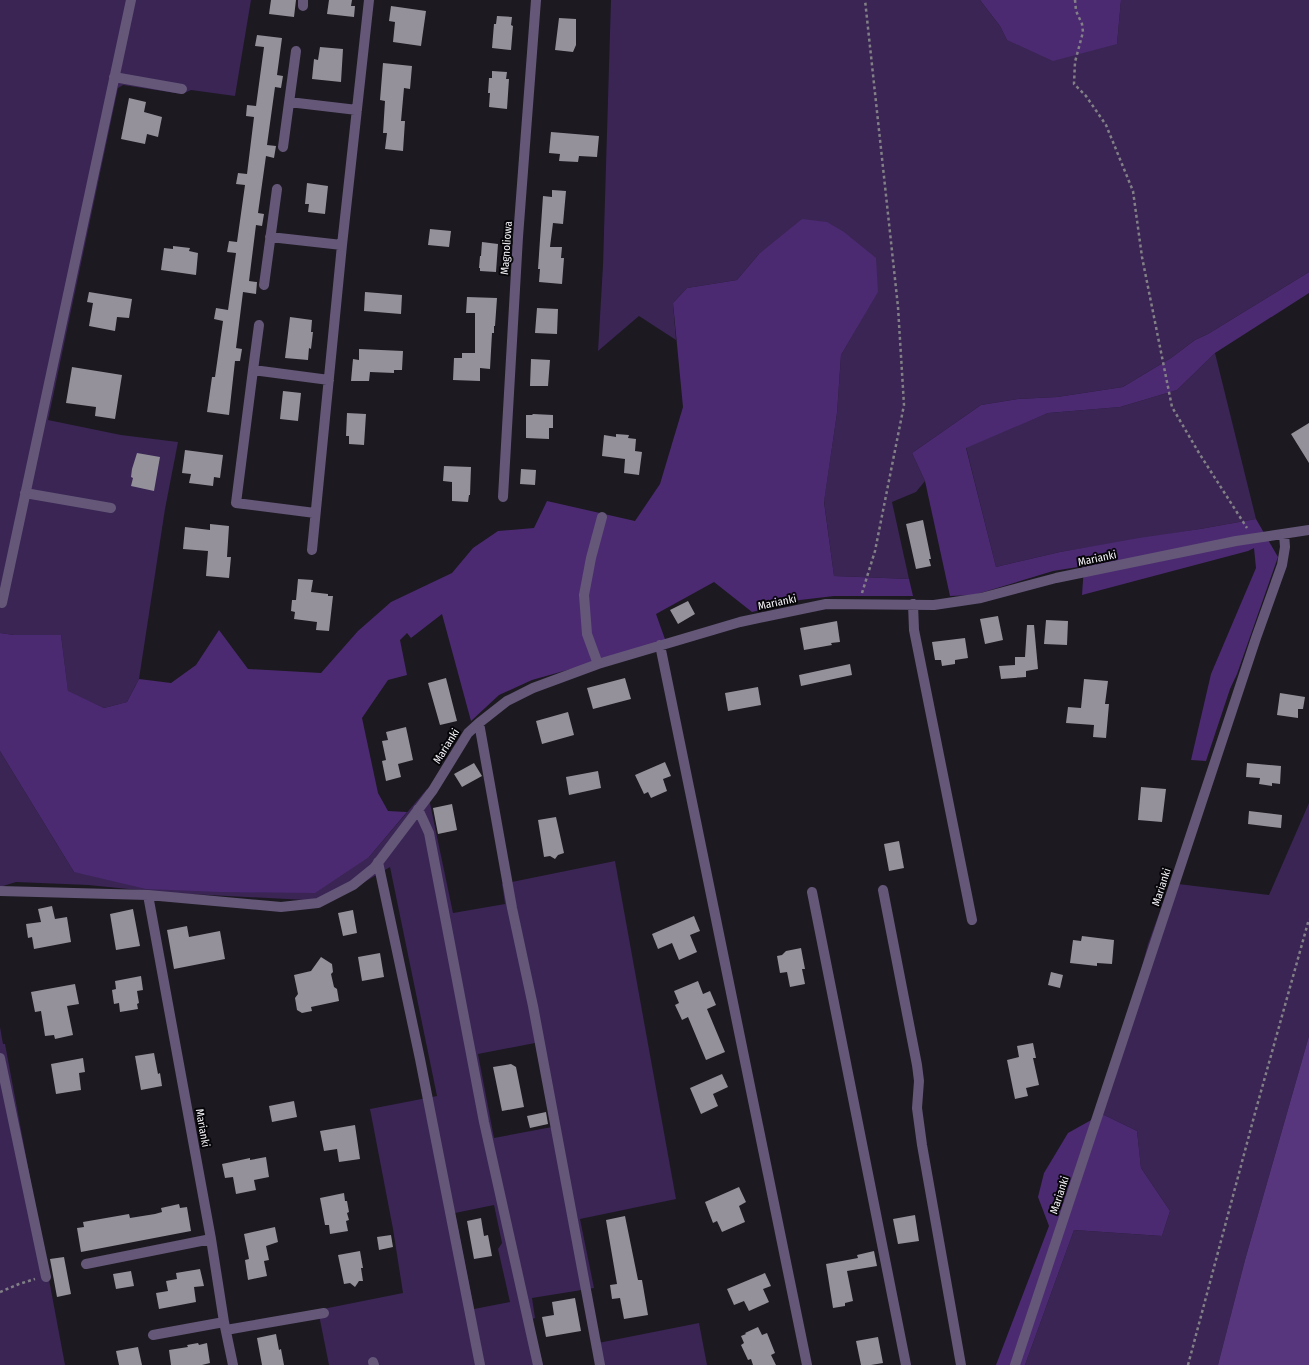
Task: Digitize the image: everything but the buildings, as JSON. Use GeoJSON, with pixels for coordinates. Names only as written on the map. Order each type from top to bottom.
{"type":"FeatureCollection","features":[{"type":"Feature","properties":{"kind":"street"},"geometry":{"type":"LineString","coordinates":[[2,603],[131,0]]}},
{"type":"Feature","properties":{"kind":"street"},"geometry":{"type":"LineString","coordinates":[[312,550],[328,380],[369,0]]}},
{"type":"Feature","properties":{"kind":"street","name":"Magnoliowa"},"geometry":{"type":"LineString","coordinates":[[503,497],[518,237],[536,0]]}},
{"type":"Feature","properties":{"kind":"street"},"geometry":{"type":"LineString","coordinates":[[283,147],[296,51]]}},
{"type":"Feature","properties":{"kind":"street"},"geometry":{"type":"LineString","coordinates":[[114,76],[182,89]]}},
{"type":"Feature","properties":{"kind":"street"},"geometry":{"type":"LineString","coordinates":[[289,102],[357,110]]}},
{"type":"Feature","properties":{"kind":"street"},"geometry":{"type":"LineString","coordinates":[[264,284],[277,189]]}},
{"type":"Feature","properties":{"kind":"street"},"geometry":{"type":"LineString","coordinates":[[270,237],[342,245]]}},
{"type":"Feature","properties":{"kind":"street"},"geometry":{"type":"LineString","coordinates":[[259,324],[236,503],[316,513]]}},
{"type":"Feature","properties":{"kind":"street"},"geometry":{"type":"LineString","coordinates":[[253,370],[328,380]]}},
{"type":"Feature","properties":{"kind":"street"},"geometry":{"type":"LineString","coordinates":[[25,493],[111,508]]}},
{"type":"Feature","properties":{"kind":"street"},"geometry":{"type":"LineString","coordinates":[[598,664],[587,634],[584,595],[591,558],[602,517]]}},
{"type":"Feature","properties":{"kind":"street"},"geometry":{"type":"LineString","coordinates":[[1284,534],[1309,530]]}},
{"type":"Feature","properties":{"kind":"street","name":"Marianki"},"geometry":{"type":"LineString","coordinates":[[0,892],[2,890],[148,895],[281,907],[318,903],[352,885],[374,868],[432,790],[468,733],[507,701],[533,688],[598,664],[740,622],[826,604],[934,605],[981,598],[1056,578],[1254,538],[1284,534],[1285,547],[1282,565],[1253,646],[1015,1365]]}},
{"type":"Feature","properties":{"kind":"street"},"geometry":{"type":"LineString","coordinates":[[913,604],[913,620],[916,638],[972,920]]}},
{"type":"Feature","properties":{"kind":"street"},"geometry":{"type":"LineString","coordinates":[[660,645],[807,1365]]}},
{"type":"Feature","properties":{"kind":"street"},"geometry":{"type":"LineString","coordinates":[[479,723],[512,908],[535,1014],[600,1365]]}},
{"type":"Feature","properties":{"kind":"street"},"geometry":{"type":"LineString","coordinates":[[418,809],[429,833],[484,1122],[538,1365]]}},
{"type":"Feature","properties":{"kind":"street"},"geometry":{"type":"LineString","coordinates":[[378,862],[421,1067],[480,1365]]}},
{"type":"Feature","properties":{"kind":"street"},"geometry":{"type":"LineString","coordinates":[[883,890],[917,1065],[919,1081],[917,1108],[922,1145],[961,1365]]}},
{"type":"Feature","properties":{"kind":"street"},"geometry":{"type":"LineString","coordinates":[[812,892],[906,1365]]}},
{"type":"Feature","properties":{"kind":"street","name":"Marianki"},"geometry":{"type":"LineString","coordinates":[[148,895],[233,1365]]}},
{"type":"Feature","properties":{"kind":"street"},"geometry":{"type":"LineString","coordinates":[[0,1058],[46,1277]]}},
{"type":"Feature","properties":{"kind":"street"},"geometry":{"type":"LineString","coordinates":[[86,1264],[211,1239]]}},
{"type":"Feature","properties":{"kind":"street"},"geometry":{"type":"LineString","coordinates":[[153,1335],[324,1313]]}},
{"type":"Feature","properties":{"kind":"path"},"geometry":{"type":"LineString","coordinates":[[859,604],[875,551],[904,406],[898,307],[865,0]]}},
{"type":"Feature","properties":{"kind":"path"},"geometry":{"type":"LineString","coordinates":[[1075,0],[1076,11],[1082,24],[1083,32],[1075,62],[1074,84],[1086,96],[1106,124],[1133,191],[1142,257],[1172,407],[1199,453],[1254,538]]}},
{"type":"Feature","properties":{"kind":"path"},"geometry":{"type":"LineString","coordinates":[[1188,1365],[1248,1136],[1309,918]]}},
{"type":"Feature","properties":{"kind":"path"},"geometry":{"type":"LineString","coordinates":[[0,1292],[19,1284],[46,1277]]}},
{"type":"Feature","properties":{"kind":"shaded area"},"geometry":{"type":"Polygon","coordinates":[[[0,0],[251,0],[235,96],[191,90],[182,94],[123,85],[118,88],[48,420],[121,435],[178,442],[165,509],[139,679],[127,702],[104,708],[68,692],[61,635],[14,635],[0,633],[0,0]]]}},
{"type":"Feature","properties":{"kind":"shaded area"},"geometry":{"type":"Polygon","coordinates":[[[611,0],[980,0],[1000,26],[1007,40],[1117,44],[1121,0],[1309,0],[1309,272],[1208,334],[1195,340],[1171,358],[1123,387],[1057,397],[1018,399],[981,405],[912,453],[925,481],[916,492],[892,502],[909,579],[834,576],[824,501],[837,413],[841,355],[878,291],[759,254],[737,280],[687,288],[673,303],[676,340],[639,316],[598,351],[603,265],[611,0]]]}},
{"type":"Feature","properties":{"kind":"shaded area"},"geometry":{"type":"Polygon","coordinates":[[[980,0],[1121,0],[1117,44],[1053,61],[1007,40],[1000,26],[980,0]]]}},
{"type":"Feature","properties":{"kind":"shaded area"},"geometry":{"type":"Polygon","coordinates":[[[802,219],[827,222],[844,232],[876,258],[878,292],[841,355],[837,413],[824,502],[834,576],[909,579],[913,596],[834,596],[800,600],[752,612],[714,582],[656,614],[666,642],[532,680],[499,695],[471,721],[442,614],[411,638],[407,633],[400,640],[407,675],[388,680],[362,718],[378,793],[388,811],[407,812],[369,857],[315,893],[220,892],[146,889],[74,872],[0,751],[0,633],[14,635],[61,635],[68,691],[104,708],[127,702],[139,679],[171,683],[196,665],[219,630],[248,669],[321,673],[358,631],[391,602],[452,573],[473,548],[498,531],[534,528],[547,501],[635,521],[660,484],[683,407],[673,303],[687,288],[737,280],[759,254],[802,219]]]}},
{"type":"Feature","properties":{"kind":"shaded area"},"geometry":{"type":"Polygon","coordinates":[[[1309,272],[1309,293],[1215,353],[1177,390],[1120,407],[1048,413],[966,448],[996,567],[1060,552],[1256,519],[1278,557],[1237,674],[1230,689],[1206,761],[1191,760],[1211,674],[1256,568],[1254,548],[1248,551],[1082,595],[1084,566],[1053,571],[974,595],[950,596],[925,481],[912,453],[981,405],[1018,399],[1057,397],[1123,387],[1171,358],[1195,340],[1208,334],[1309,272]]]}},
{"type":"Feature","properties":{"kind":"shaded area"},"geometry":{"type":"Polygon","coordinates":[[[1215,353],[1256,519],[1060,552],[996,567],[966,447],[1048,413],[1120,407],[1177,390],[1215,353]]]}},
{"type":"Feature","properties":{"kind":"shaded area"},"geometry":{"type":"Polygon","coordinates":[[[0,751],[74,872],[369,857],[427,789],[453,913],[505,904],[502,884],[615,861],[676,1199],[580,1219],[594,1288],[532,1298],[535,1318],[532,1319],[543,1365],[329,1365],[318,1310],[403,1293],[393,1229],[370,1109],[437,1096],[390,867],[344,894],[306,900],[169,893],[88,885],[16,882],[0,887],[0,751]],[[535,1043],[478,1054],[494,1138],[552,1127],[535,1043]],[[494,1205],[455,1213],[474,1309],[510,1302],[498,1249],[502,1243],[494,1205]]]}},
{"type":"Feature","properties":{"kind":"shaded area"},"geometry":{"type":"Polygon","coordinates":[[[1309,803],[1309,1036],[1245,1260],[1218,1365],[1025,1365],[1074,1230],[1162,1236],[1170,1211],[1141,1168],[1137,1131],[1102,1114],[1148,944],[1170,883],[1269,895],[1309,803]]]}},
{"type":"Feature","properties":{"kind":"shaded area"},"geometry":{"type":"Polygon","coordinates":[[[0,1027],[3,1044],[5,1044],[65,1365],[0,1365],[0,1027]]]}},
{"type":"Feature","properties":{"kind":"shaded area"},"geometry":{"type":"Polygon","coordinates":[[[1309,1036],[1309,1365],[1218,1365],[1245,1260],[1309,1036]]]}},
{"type":"Feature","properties":{"kind":"shaded area"},"geometry":{"type":"Polygon","coordinates":[[[1102,1114],[1137,1131],[1141,1168],[1170,1211],[1162,1236],[1074,1230],[1025,1365],[996,1365],[1049,1226],[1038,1197],[1044,1173],[1068,1133],[1102,1114]]]}},
{"type":"Feature","properties":{"kind":"shaded area"},"geometry":{"type":"Polygon","coordinates":[[[699,1323],[707,1365],[597,1365],[593,1344],[699,1323]]]}}]}
